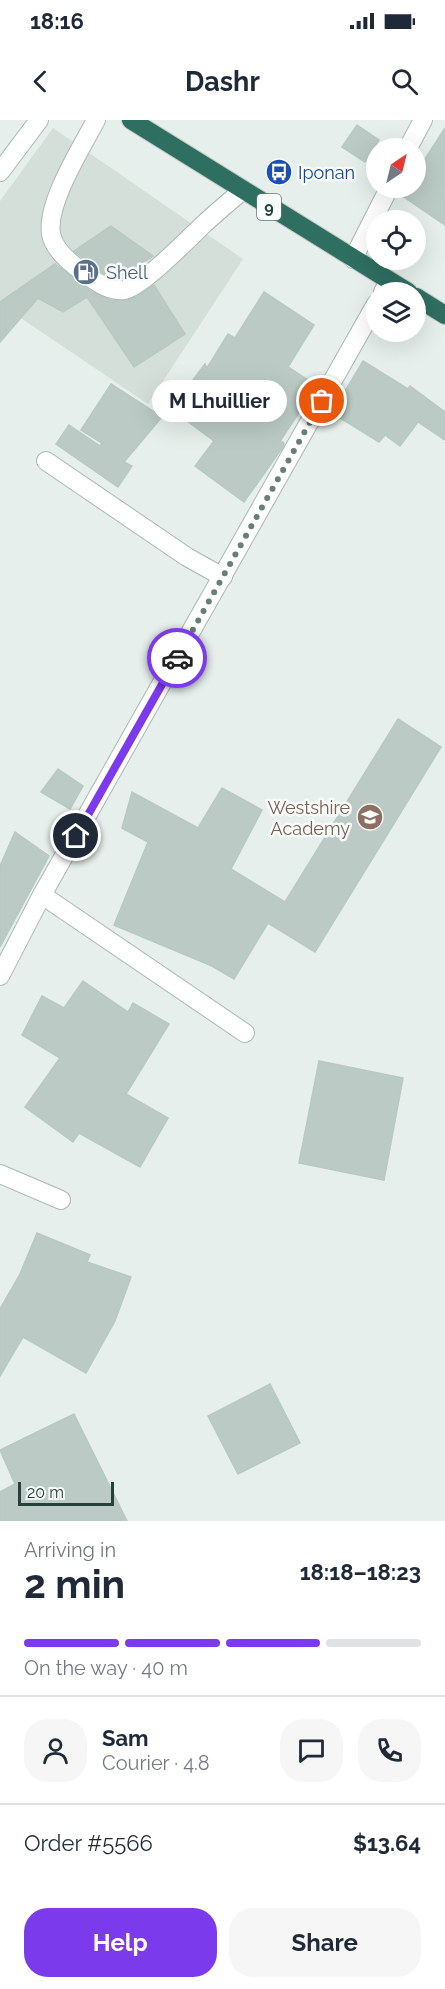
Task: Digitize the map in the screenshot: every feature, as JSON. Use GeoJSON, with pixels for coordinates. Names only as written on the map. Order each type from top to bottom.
{"type":"FeatureCollection","features":[{"type":"Feature","properties":{"kind":"highway","name":"9"},"geometry":{"type":"LineString","coordinates":[[131,120],[354,259],[380,282]]}},
{"type":"Feature","properties":{"kind":"highway"},"geometry":{"type":"LineString","coordinates":[[426,303],[444,313]]}},
{"type":"Feature","properties":{"kind":"street"},"geometry":{"type":"LineString","coordinates":[[0,172],[39,120]]}},
{"type":"Feature","properties":{"kind":"street"},"geometry":{"type":"LineString","coordinates":[[96,120],[62,186],[53,212],[51,234],[58,249],[68,261],[97,282],[124,290],[139,282],[243,190]]}},
{"type":"Feature","properties":{"kind":"street"},"geometry":{"type":"LineString","coordinates":[[413,138],[423,120]]}},
{"type":"Feature","properties":{"kind":"street"},"geometry":{"type":"LineString","coordinates":[[354,259],[384,198]]}},
{"type":"Feature","properties":{"kind":"street"},"geometry":{"type":"LineString","coordinates":[[0,976],[42,895],[366,322]]}},
{"type":"Feature","properties":{"kind":"street"},"geometry":{"type":"LineString","coordinates":[[46,461],[187,557],[223,577]]}},
{"type":"Feature","properties":{"kind":"street"},"geometry":{"type":"LineString","coordinates":[[42,895],[245,1033]]}},
{"type":"Feature","properties":{"kind":"street"},"geometry":{"type":"LineString","coordinates":[[0,1174],[62,1200]]}},
{"type":"Feature","properties":{"kind":"shaded area"},"geometry":{"type":"Polygon","coordinates":[[[53,128],[243,259],[148,404],[0,304],[0,201],[53,128]]]}},
{"type":"Feature","properties":{"kind":"building"},"geometry":{"type":"Polygon","coordinates":[[[357,125],[376,138],[366,138],[365,162],[342,147],[357,125]]]}},
{"type":"Feature","properties":{"kind":"building"},"geometry":{"type":"Polygon","coordinates":[[[445,128],[445,225],[405,198],[426,198],[426,157],[445,128]]]}},
{"type":"Feature","properties":{"kind":"building"},"geometry":{"type":"Polygon","coordinates":[[[111,226],[153,256],[140,264],[142,266],[136,271],[122,279],[102,272],[74,251],[111,226]]]}},
{"type":"Feature","properties":{"kind":"building"},"geometry":{"type":"Polygon","coordinates":[[[55,264],[90,291],[111,300],[128,300],[154,285],[185,334],[134,367],[87,297],[63,312],[38,298],[0,342],[0,302],[55,264]]]}},
{"type":"Feature","properties":{"kind":"building"},"geometry":{"type":"Polygon","coordinates":[[[264,292],[314,325],[288,367],[317,386],[280,441],[284,443],[283,447],[244,502],[195,466],[214,441],[171,409],[205,364],[207,368],[228,334],[235,338],[264,292]]]}},
{"type":"Feature","properties":{"kind":"building"},"geometry":{"type":"Polygon","coordinates":[[[363,361],[408,389],[410,386],[445,412],[445,440],[418,422],[400,446],[385,435],[379,442],[332,413],[363,361]]]}},
{"type":"Feature","properties":{"kind":"building"},"geometry":{"type":"Polygon","coordinates":[[[111,384],[162,417],[124,462],[132,466],[118,487],[56,444],[69,425],[100,446],[102,443],[81,430],[111,384]]]}},
{"type":"Feature","properties":{"kind":"building"},"geometry":{"type":"Polygon","coordinates":[[[398,719],[441,747],[315,952],[268,923],[234,979],[212,966],[114,925],[148,842],[122,828],[132,792],[198,828],[222,788],[262,810],[231,869],[285,902],[398,719]]]}},
{"type":"Feature","properties":{"kind":"building"},"geometry":{"type":"Polygon","coordinates":[[[58,769],[83,786],[70,809],[41,792],[58,769]]]}},
{"type":"Feature","properties":{"kind":"building"},"geometry":{"type":"Polygon","coordinates":[[[15,832],[49,856],[0,947],[0,866],[15,832]]]}},
{"type":"Feature","properties":{"kind":"building"},"geometry":{"type":"Polygon","coordinates":[[[83,981],[128,1012],[133,1003],[169,1024],[126,1094],[168,1118],[140,1167],[79,1133],[73,1142],[25,1107],[60,1058],[22,1035],[42,996],[64,1008],[83,981]]]}},
{"type":"Feature","properties":{"kind":"building"},"geometry":{"type":"Polygon","coordinates":[[[319,1061],[403,1078],[384,1180],[299,1163],[319,1061]]]}},
{"type":"Feature","properties":{"kind":"building"},"geometry":{"type":"Polygon","coordinates":[[[37,1233],[90,1255],[87,1262],[131,1277],[115,1321],[86,1373],[23,1337],[0,1376],[0,1309],[20,1274],[37,1233]]]}},
{"type":"Feature","properties":{"kind":"building"},"geometry":{"type":"Polygon","coordinates":[[[270,1384],[300,1443],[238,1474],[208,1416],[270,1384]]]}},
{"type":"Feature","properties":{"kind":"building"},"geometry":{"type":"Polygon","coordinates":[[[74,1414],[127,1521],[0,1521],[0,1492],[15,1484],[0,1450],[74,1414]]]}},
{"type":"Feature","properties":{"kind":"way so far"},"geometry":{"type":"LineString","coordinates":[[177,658],[322,401]]}},
{"type":"Feature","properties":{"kind":"place","name":"Iponan"},"geometry":{"type":"Point","coordinates":[279,172]}},
{"type":"Feature","properties":{"kind":"place","name":"Shell"},"geometry":{"type":"Point","coordinates":[86,272]}},
{"type":"Feature","properties":{"kind":"place","name":"M Lhuillier"},"geometry":{"type":"Point","coordinates":[322,401]}},
{"type":"Feature","properties":{"kind":"place","name":"Westshire Academy"},"geometry":{"type":"Point","coordinates":[370,817]}},
{"type":"Feature","properties":{"kind":"route"},"geometry":{"type":"LineString","coordinates":[[76,836],[177,658]]}}]}
